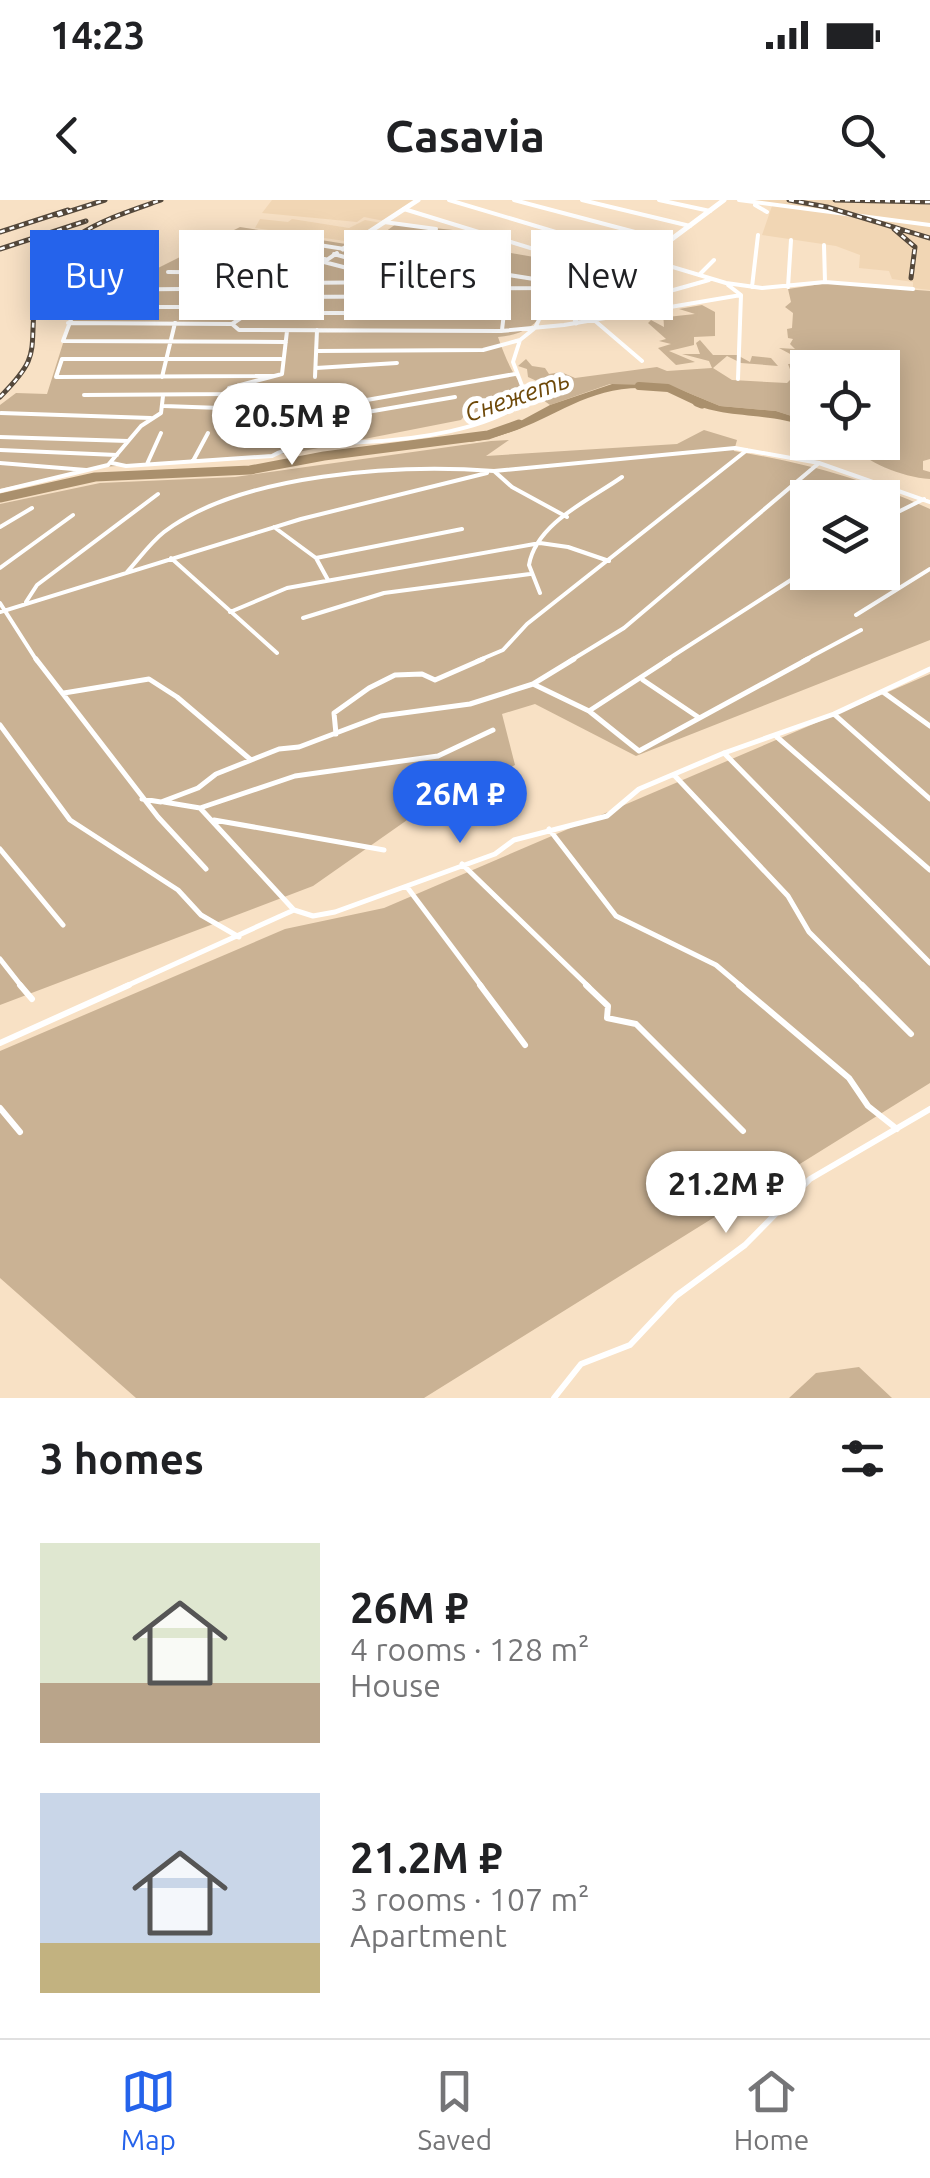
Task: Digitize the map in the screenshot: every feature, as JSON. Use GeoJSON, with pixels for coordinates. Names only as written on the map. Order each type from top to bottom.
{"type":"FeatureCollection","features":[{"type":"Feature","properties":{"kind":"street"},"geometry":{"type":"LineString","coordinates":[[326,261],[418,200]]}},
{"type":"Feature","properties":{"kind":"street"},"geometry":{"type":"LineString","coordinates":[[449,200],[550,230]]}},
{"type":"Feature","properties":{"kind":"street"},"geometry":{"type":"LineString","coordinates":[[514,200],[627,230]]}},
{"type":"Feature","properties":{"kind":"street"},"geometry":{"type":"LineString","coordinates":[[582,200],[693,226]]}},
{"type":"Feature","properties":{"kind":"street"},"geometry":{"type":"LineString","coordinates":[[659,200],[713,211]]}},
{"type":"Feature","properties":{"kind":"street"},"geometry":{"type":"LineString","coordinates":[[673,241],[724,200]]}},
{"type":"Feature","properties":{"kind":"street"},"geometry":{"type":"LineString","coordinates":[[739,200],[930,224]]}},
{"type":"Feature","properties":{"kind":"street"},"geometry":{"type":"LineString","coordinates":[[755,202],[767,208],[767,212]]}},
{"type":"Feature","properties":{"kind":"street"},"geometry":{"type":"LineString","coordinates":[[404,210],[531,249]]}},
{"type":"Feature","properties":{"kind":"street"},"geometry":{"type":"LineString","coordinates":[[384,222],[436,230]]}},
{"type":"Feature","properties":{"kind":"street"},"geometry":{"type":"LineString","coordinates":[[752,287],[758,236]]}},
{"type":"Feature","properties":{"kind":"street"},"geometry":{"type":"LineString","coordinates":[[788,286],[791,240]]}},
{"type":"Feature","properties":{"kind":"street"},"geometry":{"type":"LineString","coordinates":[[824,245],[826,282]]}},
{"type":"Feature","properties":{"kind":"street"},"geometry":{"type":"LineString","coordinates":[[324,246],[343,249]]}},
{"type":"Feature","properties":{"kind":"street"},"geometry":{"type":"LineString","coordinates":[[334,254],[344,257]]}},
{"type":"Feature","properties":{"kind":"street"},"geometry":{"type":"LineString","coordinates":[[698,275],[714,260]]}},
{"type":"Feature","properties":{"kind":"street"},"geometry":{"type":"LineString","coordinates":[[326,261],[344,267]]}},
{"type":"Feature","properties":{"kind":"street"},"geometry":{"type":"LineString","coordinates":[[673,267],[710,280],[752,287],[826,282],[913,289]]}},
{"type":"Feature","properties":{"kind":"street"},"geometry":{"type":"LineString","coordinates":[[168,272],[179,272]]}},
{"type":"Feature","properties":{"kind":"street"},"geometry":{"type":"LineString","coordinates":[[511,276],[553,282],[552,288],[511,288]]}},
{"type":"Feature","properties":{"kind":"street"},"geometry":{"type":"LineString","coordinates":[[673,290],[710,280]]}},
{"type":"Feature","properties":{"kind":"street"},"geometry":{"type":"LineString","coordinates":[[726,284],[741,296]]}},
{"type":"Feature","properties":{"kind":"street"},"geometry":{"type":"LineString","coordinates":[[673,307],[741,296]]}},
{"type":"Feature","properties":{"kind":"street"},"geometry":{"type":"LineString","coordinates":[[738,378],[741,296]]}},
{"type":"Feature","properties":{"kind":"street"},"geometry":{"type":"LineString","coordinates":[[70,320],[63,341],[286,342]]}},
{"type":"Feature","properties":{"kind":"street"},"geometry":{"type":"LineString","coordinates":[[68,324],[232,324],[238,320]]}},
{"type":"Feature","properties":{"kind":"street"},"geometry":{"type":"LineString","coordinates":[[502,331],[504,320]]}},
{"type":"Feature","properties":{"kind":"street"},"geometry":{"type":"LineString","coordinates":[[316,351],[483,350],[520,340],[539,320]]}},
{"type":"Feature","properties":{"kind":"street"},"geometry":{"type":"LineString","coordinates":[[232,324],[239,330],[502,331],[594,320],[642,361]]}},
{"type":"Feature","properties":{"kind":"street"},"geometry":{"type":"LineString","coordinates":[[162,377],[175,323]]}},
{"type":"Feature","properties":{"kind":"street"},"geometry":{"type":"LineString","coordinates":[[315,377],[317,330]]}},
{"type":"Feature","properties":{"kind":"street"},"geometry":{"type":"LineString","coordinates":[[84,395],[227,394],[229,388],[282,374],[287,331]]}},
{"type":"Feature","properties":{"kind":"street"},"geometry":{"type":"LineString","coordinates":[[0,491],[112,463],[272,456],[290,446],[372,442],[485,423],[512,412],[527,399],[513,362],[520,340]]}},
{"type":"Feature","properties":{"kind":"street"},"geometry":{"type":"LineString","coordinates":[[273,376],[56,377],[62,359],[282,360]]}},
{"type":"Feature","properties":{"kind":"street"},"geometry":{"type":"LineString","coordinates":[[316,368],[397,363]]}},
{"type":"Feature","properties":{"kind":"street"},"geometry":{"type":"LineString","coordinates":[[164,406],[213,405],[241,412],[304,411],[515,374]]}},
{"type":"Feature","properties":{"kind":"street"},"geometry":{"type":"LineString","coordinates":[[112,463],[128,441],[154,419],[164,406],[164,396]]}},
{"type":"Feature","properties":{"kind":"street"},"geometry":{"type":"LineString","coordinates":[[268,430],[455,397]]}},
{"type":"Feature","properties":{"kind":"street"},"geometry":{"type":"LineString","coordinates":[[381,398],[388,411]]}},
{"type":"Feature","properties":{"kind":"street"},"geometry":{"type":"LineString","coordinates":[[241,412],[277,434]]}},
{"type":"Feature","properties":{"kind":"street"},"geometry":{"type":"LineString","coordinates":[[1,413],[154,419]]}},
{"type":"Feature","properties":{"kind":"street"},"geometry":{"type":"LineString","coordinates":[[147,464],[161,433]]}},
{"type":"Feature","properties":{"kind":"street"},"geometry":{"type":"LineString","coordinates":[[194,461],[208,433]]}},
{"type":"Feature","properties":{"kind":"street"},"geometry":{"type":"LineString","coordinates":[[0,437],[128,441]]}},
{"type":"Feature","properties":{"kind":"street"},"geometry":{"type":"LineString","coordinates":[[3,612],[274,527],[494,471],[735,448],[819,462],[927,501]]}},
{"type":"Feature","properties":{"kind":"street"},"geometry":{"type":"LineString","coordinates":[[0,450],[118,455]]}},
{"type":"Feature","properties":{"kind":"street"},"geometry":{"type":"LineString","coordinates":[[336,734],[334,713],[384,679],[412,672],[435,680],[503,650],[527,624],[748,450]]}},
{"type":"Feature","properties":{"kind":"street"},"geometry":{"type":"LineString","coordinates":[[161,802],[252,760],[381,716],[470,704],[533,684],[624,628],[819,462]]}},
{"type":"Feature","properties":{"kind":"street"},"geometry":{"type":"LineString","coordinates":[[0,463],[88,471]]}},
{"type":"Feature","properties":{"kind":"street"},"geometry":{"type":"LineString","coordinates":[[127,572],[164,532],[213,504],[246,492],[365,472],[454,468],[494,471],[512,487],[566,518]]}},
{"type":"Feature","properties":{"kind":"street"},"geometry":{"type":"LineString","coordinates":[[540,593],[530,574],[529,557],[566,518],[622,477]]}},
{"type":"Feature","properties":{"kind":"street"},"geometry":{"type":"LineString","coordinates":[[25,604],[36,585],[158,494]]}},
{"type":"Feature","properties":{"kind":"street"},"geometry":{"type":"LineString","coordinates":[[900,512],[927,501]]}},
{"type":"Feature","properties":{"kind":"street"},"geometry":{"type":"LineString","coordinates":[[0,527],[32,508]]}},
{"type":"Feature","properties":{"kind":"street"},"geometry":{"type":"LineString","coordinates":[[0,568],[73,515]]}},
{"type":"Feature","properties":{"kind":"street"},"geometry":{"type":"LineString","coordinates":[[274,527],[316,558],[328,580]]}},
{"type":"Feature","properties":{"kind":"street"},"geometry":{"type":"LineString","coordinates":[[316,558],[462,529]]}},
{"type":"Feature","properties":{"kind":"street"},"geometry":{"type":"LineString","coordinates":[[230,612],[275,592],[328,580],[540,543],[568,547],[609,561]]}},
{"type":"Feature","properties":{"kind":"street"},"geometry":{"type":"LineString","coordinates":[[172,558],[277,654]]}},
{"type":"Feature","properties":{"kind":"street"},"geometry":{"type":"LineString","coordinates":[[856,615],[930,569]]}},
{"type":"Feature","properties":{"kind":"street"},"geometry":{"type":"LineString","coordinates":[[303,618],[384,593],[530,574]]}},
{"type":"Feature","properties":{"kind":"street"},"geometry":{"type":"LineString","coordinates":[[589,711],[643,680],[790,581]]}},
{"type":"Feature","properties":{"kind":"street"},"geometry":{"type":"LineString","coordinates":[[0,603],[38,664],[64,693],[165,830],[206,869]]}},
{"type":"Feature","properties":{"kind":"street"},"geometry":{"type":"LineString","coordinates":[[533,684],[589,711],[639,751],[861,630]]}},
{"type":"Feature","properties":{"kind":"street"},"geometry":{"type":"LineString","coordinates":[[200,808],[294,910],[314,916],[335,912],[495,854],[514,840],[548,828],[607,816],[639,789],[724,753],[834,714],[930,669]]}},
{"type":"Feature","properties":{"kind":"street"},"geometry":{"type":"LineString","coordinates":[[64,693],[150,679],[178,697],[252,760]]}},
{"type":"Feature","properties":{"kind":"street"},"geometry":{"type":"LineString","coordinates":[[643,680],[698,717]]}},
{"type":"Feature","properties":{"kind":"street"},"geometry":{"type":"LineString","coordinates":[[883,692],[930,726]]}},
{"type":"Feature","properties":{"kind":"street"},"geometry":{"type":"LineString","coordinates":[[834,714],[930,799]]}},
{"type":"Feature","properties":{"kind":"street"},"geometry":{"type":"LineString","coordinates":[[0,724],[70,820],[178,890],[201,915],[240,937]]}},
{"type":"Feature","properties":{"kind":"street"},"geometry":{"type":"LineString","coordinates":[[142,799],[200,808],[295,776],[438,756],[493,730]]}},
{"type":"Feature","properties":{"kind":"street"},"geometry":{"type":"LineString","coordinates":[[777,736],[930,870]]}},
{"type":"Feature","properties":{"kind":"street"},"geometry":{"type":"LineString","coordinates":[[724,753],[930,962]]}},
{"type":"Feature","properties":{"kind":"street"},"geometry":{"type":"LineString","coordinates":[[675,776],[788,896],[809,932],[910,1034]]}},
{"type":"Feature","properties":{"kind":"street"},"geometry":{"type":"LineString","coordinates":[[212,820],[262,825],[384,850]]}},
{"type":"Feature","properties":{"kind":"street"},"geometry":{"type":"LineString","coordinates":[[548,828],[616,916],[716,965],[849,1078],[868,1106],[897,1129]]}},
{"type":"Feature","properties":{"kind":"street"},"geometry":{"type":"LineString","coordinates":[[0,850],[18,874],[42,894],[63,925]]}},
{"type":"Feature","properties":{"kind":"street"},"geometry":{"type":"LineString","coordinates":[[462,864],[540,944],[591,987],[608,1006],[608,1018],[636,1024],[743,1131]]}},
{"type":"Feature","properties":{"kind":"street"},"geometry":{"type":"LineString","coordinates":[[407,886],[525,1045]]}},
{"type":"Feature","properties":{"kind":"street"},"geometry":{"type":"LineString","coordinates":[[0,1043],[294,910]]}},
{"type":"Feature","properties":{"kind":"street"},"geometry":{"type":"LineString","coordinates":[[0,960],[32,999]]}},
{"type":"Feature","properties":{"kind":"street"},"geometry":{"type":"LineString","coordinates":[[0,1108],[20,1132]]}},
{"type":"Feature","properties":{"kind":"street"},"geometry":{"type":"LineString","coordinates":[[554,1398],[581,1364],[630,1345],[676,1296],[745,1245],[810,1179],[930,1109]]}},
{"type":"Feature","properties":{"kind":"shaded area"},"geometry":{"type":"Polygon","coordinates":[[[272,200],[415,200],[384,221],[364,217],[357,222],[262,213],[272,200]]]}},
{"type":"Feature","properties":{"kind":"shaded area"},"geometry":{"type":"Polygon","coordinates":[[[755,200],[930,200],[930,290],[892,279],[889,271],[859,268],[860,255],[836,246],[762,235],[772,206],[755,200]]]}},
{"type":"Feature","properties":{"kind":"shaded area"},"geometry":{"type":"Polygon","coordinates":[[[260,219],[292,219],[349,228],[365,220],[381,223],[370,230],[344,230],[344,241],[324,238],[324,230],[255,228],[260,219]]]}},
{"type":"Feature","properties":{"kind":"shaded area"},"geometry":{"type":"Polygon","coordinates":[[[396,224],[453,230],[388,230],[396,224]]]}},
{"type":"Feature","properties":{"kind":"shaded area"},"geometry":{"type":"Polygon","coordinates":[[[324,240],[344,244],[344,320],[511,320],[511,253],[531,256],[531,320],[538,320],[526,329],[498,337],[523,386],[541,383],[518,366],[526,359],[549,374],[561,372],[575,378],[657,367],[667,371],[712,368],[709,361],[682,354],[700,354],[696,343],[700,340],[713,355],[737,355],[750,362],[752,356],[771,358],[778,366],[741,363],[727,356],[713,368],[732,380],[790,380],[790,416],[720,406],[669,385],[610,384],[550,405],[525,387],[533,398],[465,415],[461,420],[293,453],[103,467],[0,489],[0,405],[16,393],[47,394],[70,320],[159,320],[159,268],[179,258],[179,320],[324,320],[324,240]]]}},
{"type":"Feature","properties":{"kind":"shaded area"},"geometry":{"type":"Polygon","coordinates":[[[828,283],[930,291],[930,459],[923,461],[923,470],[930,472],[930,479],[872,460],[900,460],[900,350],[790,350],[790,354],[779,348],[795,349],[790,344],[793,339],[788,338],[793,313],[785,307],[791,302],[788,289],[828,283]]]}},
{"type":"Feature","properties":{"kind":"shaded area"},"geometry":{"type":"Polygon","coordinates":[[[702,305],[715,312],[715,336],[694,337],[694,345],[669,351],[695,362],[676,365],[658,348],[671,344],[659,341],[666,339],[648,323],[651,320],[664,327],[664,320],[695,314],[679,309],[702,305]]]}},
{"type":"Feature","properties":{"kind":"shaded area"},"geometry":{"type":"Polygon","coordinates":[[[612,384],[669,385],[720,406],[776,411],[790,416],[790,421],[714,411],[690,401],[689,395],[654,388],[624,389],[598,394],[527,426],[470,442],[469,437],[504,430],[550,405],[612,384]]]}},
{"type":"Feature","properties":{"kind":"shaded area"},"geometry":{"type":"Polygon","coordinates":[[[704,430],[737,440],[734,451],[855,480],[790,480],[790,590],[900,590],[900,497],[930,509],[930,640],[636,756],[535,704],[502,714],[515,765],[410,818],[313,886],[0,1005],[0,504],[100,483],[235,477],[509,440],[486,456],[677,444],[704,430]]]}},
{"type":"Feature","properties":{"kind":"shaded area"},"geometry":{"type":"Polygon","coordinates":[[[930,674],[930,1083],[424,1398],[136,1398],[0,1278],[0,1051],[285,929],[384,908],[930,674]]]}},
{"type":"Feature","properties":{"kind":"shaded area"},"geometry":{"type":"Polygon","coordinates":[[[859,1367],[892,1398],[789,1398],[816,1373],[859,1367]]]}},
{"type":"Feature","properties":{"kind":"waterway","name":"Снежеть"},"geometry":{"type":"LineString","coordinates":[[639,386],[668,388],[702,404],[697,402]]}},
{"type":"Feature","properties":{"kind":"waterway","name":"Снежеть"},"geometry":{"type":"LineString","coordinates":[[0,498],[95,477],[250,470],[324,456],[488,435],[519,424]]}},
{"type":"Feature","properties":{"kind":"railway"},"geometry":{"type":"LineString","coordinates":[[58,215],[105,200]]}},
{"type":"Feature","properties":{"kind":"railway"},"geometry":{"type":"LineString","coordinates":[[0,397],[28,362],[35,300],[40,278],[50,260],[82,233],[161,200]]}},
{"type":"Feature","properties":{"kind":"railway"},"geometry":{"type":"LineString","coordinates":[[789,200],[827,207],[930,238]]}},
{"type":"Feature","properties":{"kind":"railway"},"geometry":{"type":"LineString","coordinates":[[835,200],[930,202]]}},
{"type":"Feature","properties":{"kind":"railway"},"geometry":{"type":"LineString","coordinates":[[0,232],[68,210]]}},
{"type":"Feature","properties":{"kind":"railway"},"geometry":{"type":"LineString","coordinates":[[0,249],[86,221]]}},
{"type":"Feature","properties":{"kind":"railway"},"geometry":{"type":"LineString","coordinates":[[894,229],[915,247],[911,278]]}}]}
